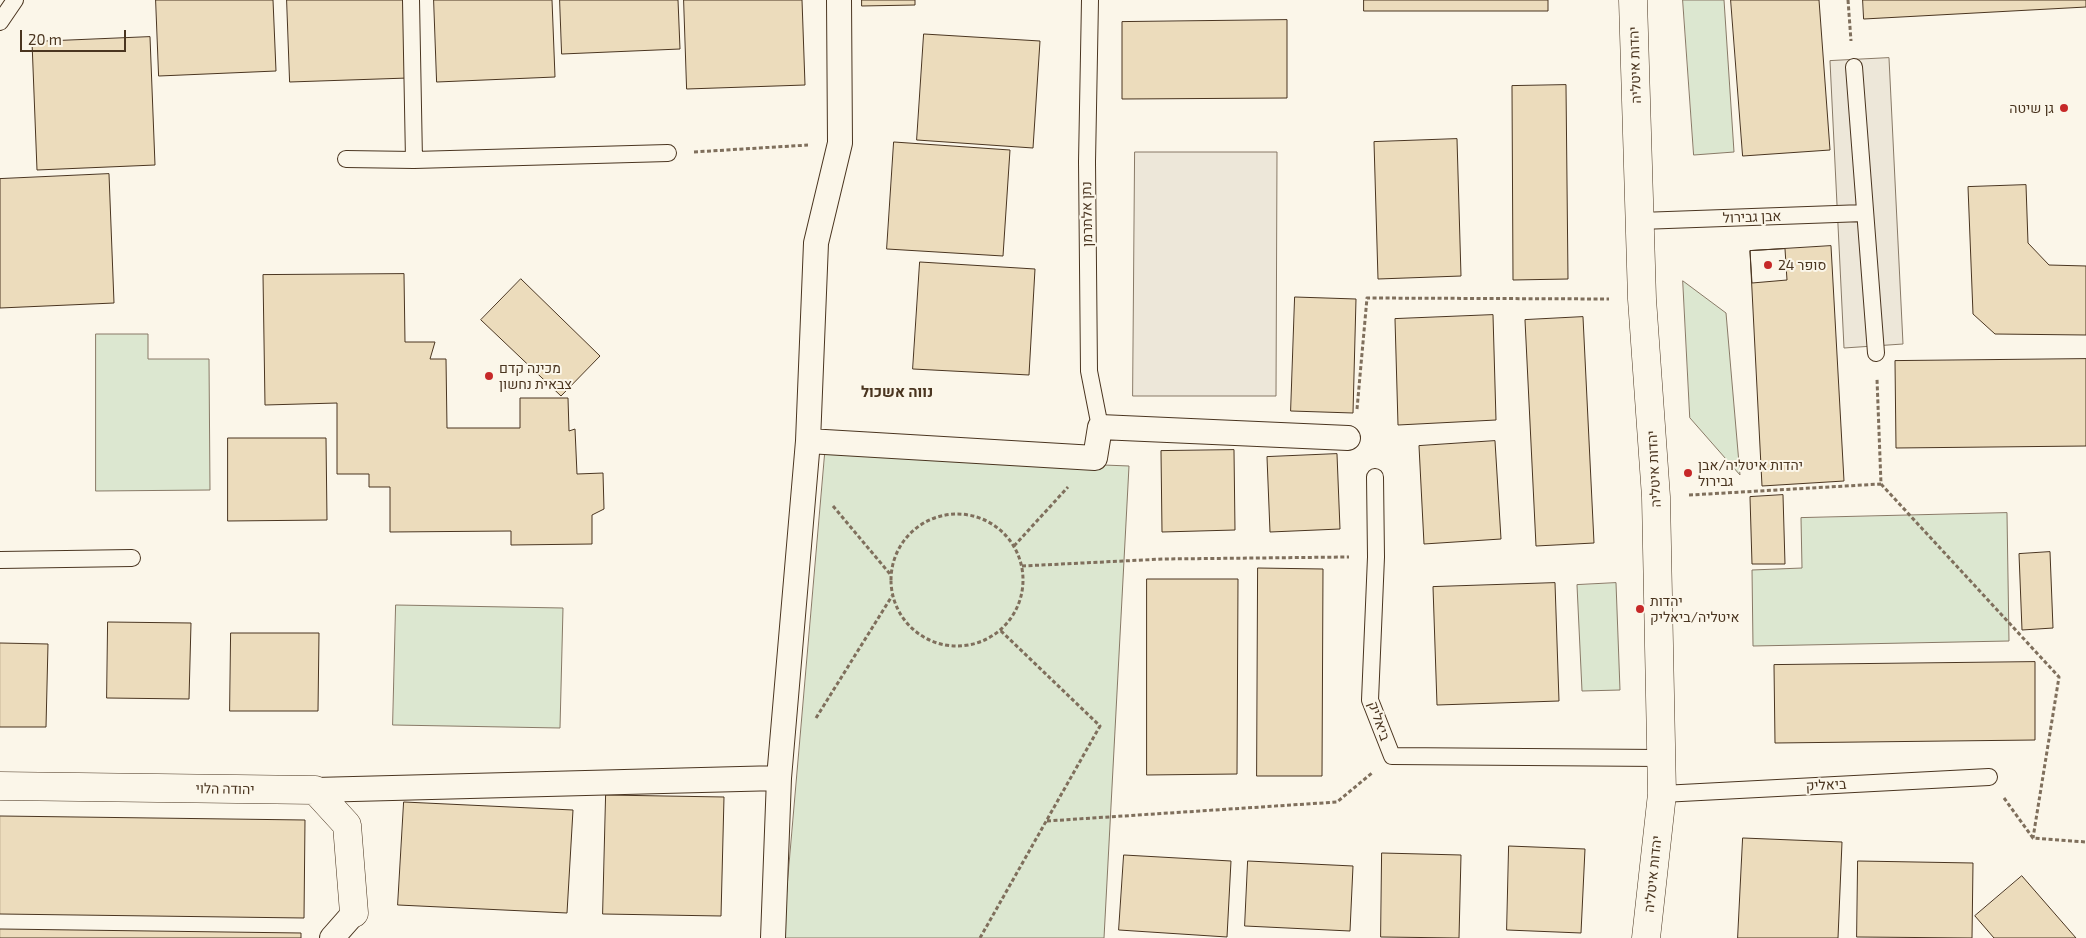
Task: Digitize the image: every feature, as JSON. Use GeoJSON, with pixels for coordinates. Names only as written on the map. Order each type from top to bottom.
{"type":"FeatureCollection","features":[{"type":"Feature","properties":{"kind":"street"},"geometry":{"type":"LineString","coordinates":[[773,938],[780,778],[808,441],[816,244],[840,143],[839,0]]}},
{"type":"Feature","properties":{"kind":"street","name":"יהדות איטליה"},"geometry":{"type":"LineString","coordinates":[[1633,0],[1642,299],[1656,497],[1662,794],[1646,938]]}},
{"type":"Feature","properties":{"kind":"street"},"geometry":{"type":"LineString","coordinates":[[808,441],[1095,458],[1100,427],[1348,438]]}},
{"type":"Feature","properties":{"kind":"street"},"geometry":{"type":"LineString","coordinates":[[315,790],[780,778]]}},
{"type":"Feature","properties":{"kind":"street","name":"יהודה הלוי"},"geometry":{"type":"LineString","coordinates":[[0,786],[315,790]]}},
{"type":"Feature","properties":{"kind":"street"},"geometry":{"type":"LineString","coordinates":[[315,790],[347,825],[354,912],[332,938]]}},
{"type":"Feature","properties":{"kind":"lane"},"geometry":{"type":"LineString","coordinates":[[0,22],[15,0]]}},
{"type":"Feature","properties":{"kind":"lane"},"geometry":{"type":"LineString","coordinates":[[410,0],[414,160]]}},
{"type":"Feature","properties":{"kind":"lane","name":"נתן אלתרמן"},"geometry":{"type":"LineString","coordinates":[[1090,0],[1087,162],[1089,371],[1100,427]]}},
{"type":"Feature","properties":{"kind":"lane"},"geometry":{"type":"LineString","coordinates":[[1854,67],[1876,353]]}},
{"type":"Feature","properties":{"kind":"lane"},"geometry":{"type":"LineString","coordinates":[[346,158],[414,160],[668,153]]}},
{"type":"Feature","properties":{"kind":"lane","name":"אבן גבירול"},"geometry":{"type":"LineString","coordinates":[[1640,221],[1864,213]]}},
{"type":"Feature","properties":{"kind":"lane","name":"ביאליק"},"geometry":{"type":"LineString","coordinates":[[1375,477],[1376,557],[1370,700],[1392,756],[1660,758]]}},
{"type":"Feature","properties":{"kind":"lane"},"geometry":{"type":"LineString","coordinates":[[0,560],[132,558]]}},
{"type":"Feature","properties":{"kind":"lane","name":"ביאליק"},"geometry":{"type":"LineString","coordinates":[[1662,794],[1989,777]]}},
{"type":"Feature","properties":{"kind":"path"},"geometry":{"type":"LineString","coordinates":[[1848,0],[1854,67]]}},
{"type":"Feature","properties":{"kind":"path"},"geometry":{"type":"LineString","coordinates":[[668,153],[840,143]]}},
{"type":"Feature","properties":{"kind":"path"},"geometry":{"type":"LineString","coordinates":[[1348,438],[1356,424],[1367,298],[1642,299]]}},
{"type":"Feature","properties":{"kind":"path"},"geometry":{"type":"LineString","coordinates":[[1876,353],[1881,484],[2059,677],[2033,838]]}},
{"type":"Feature","properties":{"kind":"path"},"geometry":{"type":"LineString","coordinates":[[1014,546],[1095,458]]}},
{"type":"Feature","properties":{"kind":"path"},"geometry":{"type":"LineString","coordinates":[[804,472],[890,575]]}},
{"type":"Feature","properties":{"kind":"path"},"geometry":{"type":"LineString","coordinates":[[1656,497],[1881,484]]}},
{"type":"Feature","properties":{"kind":"path"},"geometry":{"type":"LineString","coordinates":[[961,513],[981,518],[999,528],[1014,546],[1022,566],[1023,590],[1015,612],[1000,630],[981,642],[958,646],[935,643],[915,632],[900,614],[892,595],[890,575],[895,554],[906,537],[922,523],[940,515],[961,513]]}},
{"type":"Feature","properties":{"kind":"path"},"geometry":{"type":"LineString","coordinates":[[1022,566],[1163,559],[1376,557]]}},
{"type":"Feature","properties":{"kind":"path"},"geometry":{"type":"LineString","coordinates":[[815,720],[892,595]]}},
{"type":"Feature","properties":{"kind":"path"},"geometry":{"type":"LineString","coordinates":[[980,938],[1100,726],[1000,630]]}},
{"type":"Feature","properties":{"kind":"path"},"geometry":{"type":"LineString","coordinates":[[1046,821],[1337,802],[1392,756]]}},
{"type":"Feature","properties":{"kind":"path"},"geometry":{"type":"LineString","coordinates":[[1989,777],[2033,838],[2086,842]]}},
{"type":"Feature","properties":{"kind":"green space"},"geometry":{"type":"Polygon","coordinates":[[[1683,0],[1724,0],[1734,152],[1694,155],[1683,0]]]}},
{"type":"Feature","properties":{"kind":"green space"},"geometry":{"type":"Polygon","coordinates":[[[1683,281],[1726,313],[1740,475],[1690,418],[1683,281]]]}},
{"type":"Feature","properties":{"kind":"green space"},"geometry":{"type":"Polygon","coordinates":[[[96,334],[148,334],[148,359],[209,359],[210,490],[96,491],[96,334]]]}},
{"type":"Feature","properties":{"kind":"green space"},"geometry":{"type":"Polygon","coordinates":[[[825,454],[1129,466],[1104,938],[783,938],[825,454]]]}},
{"type":"Feature","properties":{"kind":"green space"},"geometry":{"type":"Polygon","coordinates":[[[2007,513],[2009,641],[1753,646],[1752,570],[1802,568],[1801,518],[2007,513]]]}},
{"type":"Feature","properties":{"kind":"green space"},"geometry":{"type":"Polygon","coordinates":[[[1616,583],[1620,690],[1582,691],[1577,585],[1616,583]]]}},
{"type":"Feature","properties":{"kind":"green space"},"geometry":{"type":"Polygon","coordinates":[[[396,605],[563,608],[560,728],[393,725],[396,605]]]}},
{"type":"Feature","properties":{"kind":"shaded area"},"geometry":{"type":"Polygon","coordinates":[[[1889,58],[1903,344],[1844,348],[1830,61],[1889,58]]]}},
{"type":"Feature","properties":{"kind":"shaded area"},"geometry":{"type":"Polygon","coordinates":[[[1135,152],[1277,152],[1276,396],[1133,396],[1135,152]]]}},
{"type":"Feature","properties":{"kind":"building"},"geometry":{"type":"Polygon","coordinates":[[[156,0],[273,0],[276,71],[159,76],[156,0]]]}},
{"type":"Feature","properties":{"kind":"building"},"geometry":{"type":"Polygon","coordinates":[[[287,0],[405,0],[408,78],[290,82],[287,0]]]}},
{"type":"Feature","properties":{"kind":"building"},"geometry":{"type":"Polygon","coordinates":[[[434,0],[552,0],[555,77],[437,82],[434,0]]]}},
{"type":"Feature","properties":{"kind":"building"},"geometry":{"type":"Polygon","coordinates":[[[560,0],[678,0],[680,49],[562,54],[560,0]]]}},
{"type":"Feature","properties":{"kind":"building"},"geometry":{"type":"Polygon","coordinates":[[[684,0],[802,0],[805,85],[687,89],[684,0]]]}},
{"type":"Feature","properties":{"kind":"building"},"geometry":{"type":"Polygon","coordinates":[[[862,0],[915,0],[915,5],[862,6],[862,0]]]}},
{"type":"Feature","properties":{"kind":"building"},"geometry":{"type":"Polygon","coordinates":[[[1364,0],[1548,0],[1548,11],[1364,11],[1364,0]]]}},
{"type":"Feature","properties":{"kind":"building"},"geometry":{"type":"Polygon","coordinates":[[[1731,0],[1819,0],[1830,150],[1743,156],[1731,0]]]}},
{"type":"Feature","properties":{"kind":"building"},"geometry":{"type":"Polygon","coordinates":[[[1863,0],[2086,0],[2086,7],[1864,19],[1863,0]]]}},
{"type":"Feature","properties":{"kind":"building"},"geometry":{"type":"Polygon","coordinates":[[[1287,20],[1287,98],[1122,99],[1122,22],[1287,20]]]}},
{"type":"Feature","properties":{"kind":"building"},"geometry":{"type":"Polygon","coordinates":[[[924,34],[1040,41],[1033,148],[917,140],[924,34]]]}},
{"type":"Feature","properties":{"kind":"building"},"geometry":{"type":"Polygon","coordinates":[[[150,37],[155,165],[37,170],[32,42],[150,37]]]}},
{"type":"Feature","properties":{"kind":"building"},"geometry":{"type":"Polygon","coordinates":[[[1566,85],[1568,279],[1513,280],[1512,86],[1566,85]]]}},
{"type":"Feature","properties":{"kind":"building"},"geometry":{"type":"Polygon","coordinates":[[[1457,139],[1461,276],[1378,279],[1374,142],[1457,139]]]}},
{"type":"Feature","properties":{"kind":"building"},"geometry":{"type":"Polygon","coordinates":[[[894,142],[1010,150],[1003,256],[887,249],[894,142]]]}},
{"type":"Feature","properties":{"kind":"building"},"geometry":{"type":"Polygon","coordinates":[[[109,174],[114,303],[0,308],[0,179],[109,174]]]}},
{"type":"Feature","properties":{"kind":"building"},"geometry":{"type":"Polygon","coordinates":[[[2026,185],[2028,243],[2049,265],[2086,266],[2086,335],[1995,334],[1973,314],[1968,187],[2026,185]]]}},
{"type":"Feature","properties":{"kind":"building"},"geometry":{"type":"Polygon","coordinates":[[[1831,246],[1844,481],[1762,486],[1750,251],[1831,246]]]}},
{"type":"Feature","properties":{"kind":"building","name":"סופר 24"},"geometry":{"type":"Polygon","coordinates":[[[1785,249],[1787,280],[1752,283],[1750,251],[1785,249]]]}},
{"type":"Feature","properties":{"kind":"building"},"geometry":{"type":"Polygon","coordinates":[[[920,262],[1035,269],[1029,375],[913,369],[920,262]]]}},
{"type":"Feature","properties":{"kind":"building"},"geometry":{"type":"Polygon","coordinates":[[[404,274],[405,342],[435,342],[430,359],[446,359],[447,428],[520,428],[520,398],[568,398],[569,431],[575,429],[577,474],[603,473],[604,509],[592,515],[592,544],[511,545],[511,531],[390,532],[390,487],[369,487],[369,474],[337,474],[337,403],[265,405],[263,275],[404,274]]]}},
{"type":"Feature","properties":{"kind":"building"},"geometry":{"type":"Polygon","coordinates":[[[521,279],[600,356],[561,396],[481,320],[521,279]]]}},
{"type":"Feature","properties":{"kind":"building"},"geometry":{"type":"Polygon","coordinates":[[[1295,297],[1356,299],[1353,413],[1291,411],[1295,297]]]}},
{"type":"Feature","properties":{"kind":"building"},"geometry":{"type":"Polygon","coordinates":[[[1493,315],[1496,420],[1398,425],[1395,319],[1493,315]]]}},
{"type":"Feature","properties":{"kind":"building"},"geometry":{"type":"Polygon","coordinates":[[[1583,317],[1594,543],[1536,546],[1525,320],[1583,317]]]}},
{"type":"Feature","properties":{"kind":"building"},"geometry":{"type":"Polygon","coordinates":[[[2086,359],[2086,446],[1896,448],[1895,361],[2086,359]]]}},
{"type":"Feature","properties":{"kind":"building"},"geometry":{"type":"Polygon","coordinates":[[[228,438],[326,438],[327,520],[228,521],[228,438]]]}},
{"type":"Feature","properties":{"kind":"building"},"geometry":{"type":"Polygon","coordinates":[[[1495,441],[1501,539],[1424,544],[1419,446],[1495,441]]]}},
{"type":"Feature","properties":{"kind":"building"},"geometry":{"type":"Polygon","coordinates":[[[1234,450],[1235,530],[1162,532],[1161,451],[1234,450]]]}},
{"type":"Feature","properties":{"kind":"building"},"geometry":{"type":"Polygon","coordinates":[[[1337,454],[1340,529],[1270,532],[1267,457],[1337,454]]]}},
{"type":"Feature","properties":{"kind":"building"},"geometry":{"type":"Polygon","coordinates":[[[1783,495],[1785,564],[1752,564],[1750,497],[1783,495]]]}},
{"type":"Feature","properties":{"kind":"building"},"geometry":{"type":"Polygon","coordinates":[[[2050,552],[2053,628],[2022,630],[2019,554],[2050,552]]]}},
{"type":"Feature","properties":{"kind":"building"},"geometry":{"type":"Polygon","coordinates":[[[1258,568],[1323,569],[1322,776],[1257,776],[1258,568]]]}},
{"type":"Feature","properties":{"kind":"building"},"geometry":{"type":"Polygon","coordinates":[[[1147,579],[1238,579],[1237,774],[1147,775],[1147,579]]]}},
{"type":"Feature","properties":{"kind":"building"},"geometry":{"type":"Polygon","coordinates":[[[1555,583],[1559,701],[1437,705],[1433,587],[1555,583]]]}},
{"type":"Feature","properties":{"kind":"building"},"geometry":{"type":"Polygon","coordinates":[[[108,622],[191,623],[189,699],[107,698],[108,622]]]}},
{"type":"Feature","properties":{"kind":"building"},"geometry":{"type":"Polygon","coordinates":[[[231,633],[319,633],[318,711],[230,711],[231,633]]]}},
{"type":"Feature","properties":{"kind":"building"},"geometry":{"type":"Polygon","coordinates":[[[0,643],[48,644],[46,727],[0,727],[0,643]]]}},
{"type":"Feature","properties":{"kind":"building"},"geometry":{"type":"Polygon","coordinates":[[[2035,662],[2035,740],[1775,743],[1774,665],[2035,662]]]}},
{"type":"Feature","properties":{"kind":"building"},"geometry":{"type":"Polygon","coordinates":[[[606,795],[724,797],[721,916],[603,914],[606,795]]]}},
{"type":"Feature","properties":{"kind":"building"},"geometry":{"type":"Polygon","coordinates":[[[404,802],[573,810],[567,913],[398,905],[404,802]]]}},
{"type":"Feature","properties":{"kind":"building"},"geometry":{"type":"Polygon","coordinates":[[[0,816],[305,820],[304,918],[0,914],[0,816]]]}},
{"type":"Feature","properties":{"kind":"building"},"geometry":{"type":"Polygon","coordinates":[[[1743,838],[1842,842],[1838,938],[1738,938],[1743,838]]]}},
{"type":"Feature","properties":{"kind":"building"},"geometry":{"type":"Polygon","coordinates":[[[1509,846],[1585,849],[1581,933],[1507,930],[1509,846]]]}},
{"type":"Feature","properties":{"kind":"building"},"geometry":{"type":"Polygon","coordinates":[[[1382,853],[1461,855],[1459,938],[1381,937],[1382,853]]]}},
{"type":"Feature","properties":{"kind":"building"},"geometry":{"type":"Polygon","coordinates":[[[1124,855],[1231,861],[1227,937],[1119,930],[1124,855]]]}},
{"type":"Feature","properties":{"kind":"building"},"geometry":{"type":"Polygon","coordinates":[[[1248,861],[1353,866],[1350,931],[1245,926],[1248,861]]]}},
{"type":"Feature","properties":{"kind":"building"},"geometry":{"type":"Polygon","coordinates":[[[1858,861],[1973,863],[1972,938],[1857,937],[1858,861]]]}},
{"type":"Feature","properties":{"kind":"building"},"geometry":{"type":"Polygon","coordinates":[[[2022,876],[2076,938],[1994,938],[1975,916],[2022,876]]]}},
{"type":"Feature","properties":{"kind":"building"},"geometry":{"type":"Polygon","coordinates":[[[0,929],[301,933],[301,938],[0,938],[0,929]]]}},
{"type":"Feature","properties":{"kind":"place","name":"גן שיטה"},"geometry":{"type":"Point","coordinates":[2064,108]}},
{"type":"Feature","properties":{"kind":"place","name":"סופר 24"},"geometry":{"type":"Point","coordinates":[1768,265]}},
{"type":"Feature","properties":{"kind":"place","name":"מכינה קדם צבאית נחשון"},"geometry":{"type":"Point","coordinates":[489,376]}},
{"type":"Feature","properties":{"kind":"place","name":"יהדות איטליה/אבן גבירול"},"geometry":{"type":"Point","coordinates":[1688,473]}},
{"type":"Feature","properties":{"kind":"place","name":"יהדות איטליה/ביאליק"},"geometry":{"type":"Point","coordinates":[1640,609]}},
{"type":"Feature","properties":{"kind":"district","name":"נווה אשכול"},"geometry":{"type":"Point","coordinates":[897,392]}}]}
